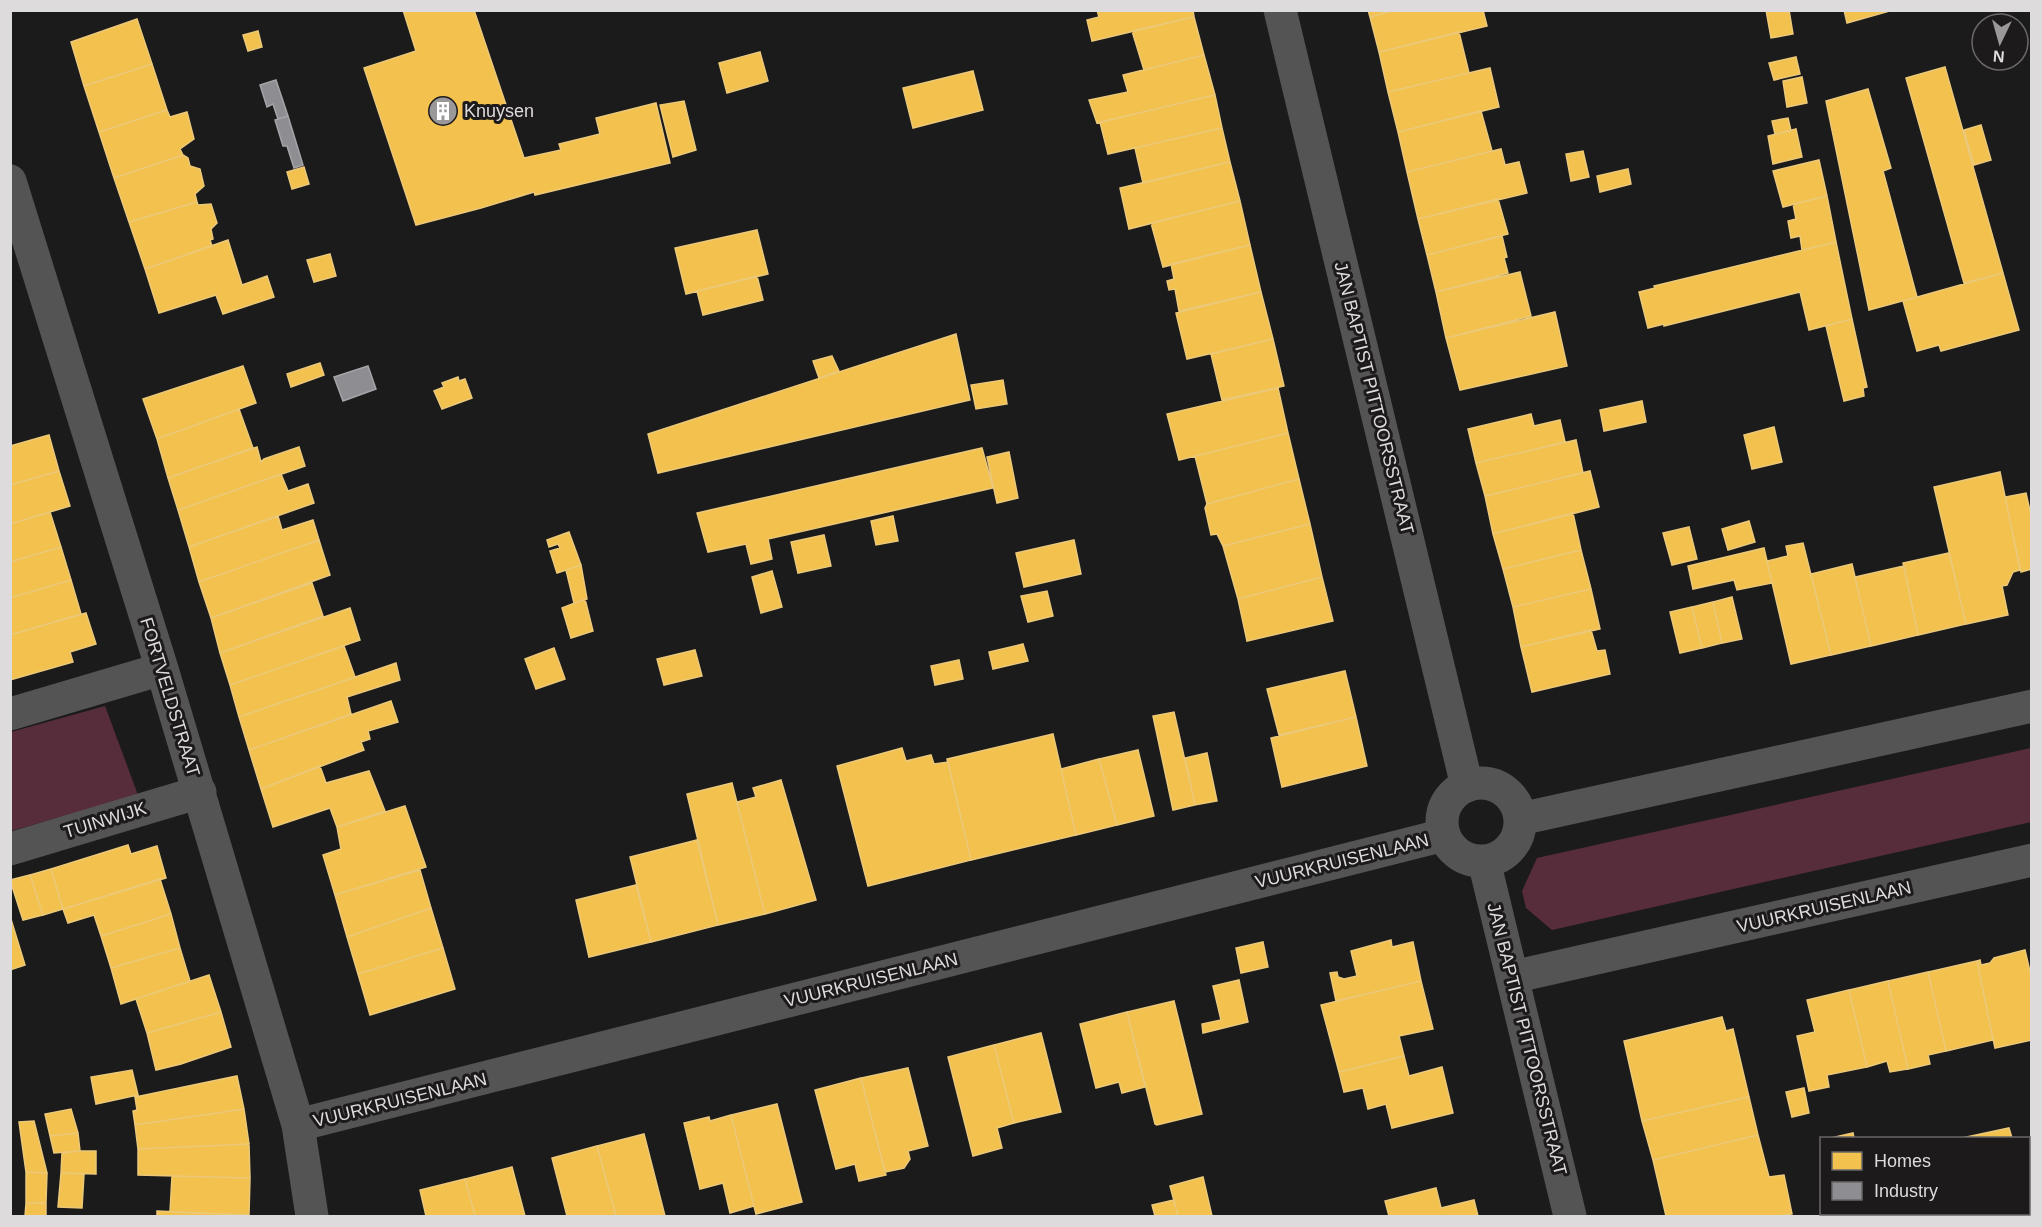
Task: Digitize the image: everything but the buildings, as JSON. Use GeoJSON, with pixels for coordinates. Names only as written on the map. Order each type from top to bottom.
{"type":"FeatureCollection","features":[{"type":"Feature","properties":{"kind":"street","name":"JAN BAPTIST PITTOORSSTRAAT"},"geometry":{"type":"LineString","coordinates":[[1280,10],[1467,786]]}},
{"type":"Feature","properties":{"kind":"street","name":"FORTVELDSTRAAT"},"geometry":{"type":"LineString","coordinates":[[10,181],[200,792],[297,1125],[312,1216]]}},
{"type":"Feature","properties":{"kind":"street"},"geometry":{"type":"LineString","coordinates":[[10,714],[162,669]]}},
{"type":"Feature","properties":{"kind":"street"},"geometry":{"type":"LineString","coordinates":[[1520,819],[2031,706]]}},
{"type":"Feature","properties":{"kind":"street"},"geometry":{"type":"LineString","coordinates":[[1482,783],[1496,786],[1508,793],[1516,806],[1520,819],[1519,832],[1511,847],[1496,858],[1484,861],[1471,860],[1460,855],[1450,846],[1444,835],[1442,823],[1449,800],[1457,791],[1482,783]]}},
{"type":"Feature","properties":{"kind":"street","name":"TUINWIJK"},"geometry":{"type":"LineString","coordinates":[[10,849],[200,792]]}},
{"type":"Feature","properties":{"kind":"street","name":"VUURKRUISENLAAN"},"geometry":{"type":"LineString","coordinates":[[297,1125],[1444,835]]}},
{"type":"Feature","properties":{"kind":"street","name":"VUURKRUISENLAAN"},"geometry":{"type":"LineString","coordinates":[[1512,977],[2031,860]]}},
{"type":"Feature","properties":{"kind":"street","name":"JAN BAPTIST PITTOORSSTRAAT"},"geometry":{"type":"LineString","coordinates":[[1484,861],[1570,1216]]}},
{"type":"Feature","properties":{"kind":"shaded area"},"geometry":{"type":"Polygon","coordinates":[[[105,706],[138,795],[11,831],[11,732],[105,706]]]}},
{"type":"Feature","properties":{"kind":"shaded area"},"geometry":{"type":"Polygon","coordinates":[[[2031,748],[2031,822],[1552,930],[1526,908],[1522,891],[1537,858],[2031,748]]]}},
{"type":"Feature","properties":{"kind":"place","name":"Knuysen"},"geometry":{"type":"Point","coordinates":[443,111]}}]}
